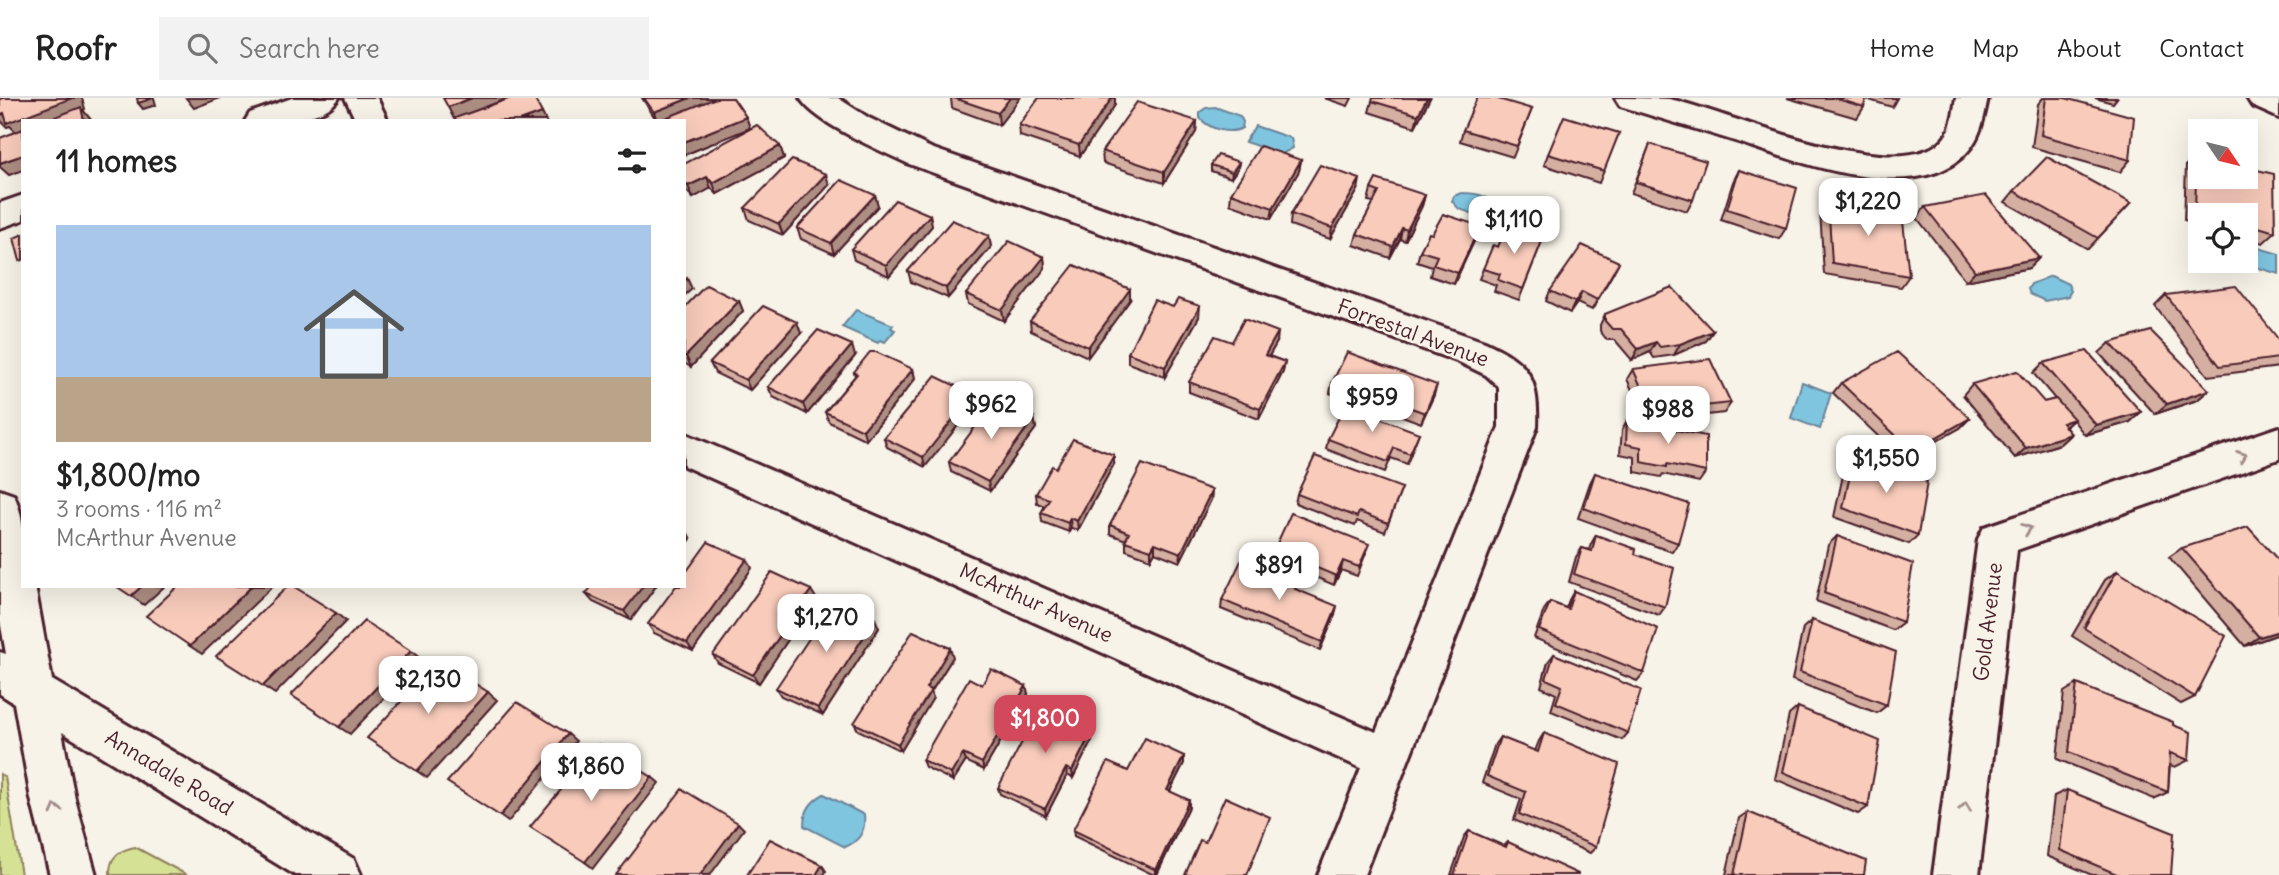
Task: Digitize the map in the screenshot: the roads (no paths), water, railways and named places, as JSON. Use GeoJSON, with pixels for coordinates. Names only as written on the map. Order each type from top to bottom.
{"type":"FeatureCollection","features":[{"type":"Feature","properties":{"kind":"street"},"geometry":{"type":"LineString","coordinates":[[266,119],[323,98]]}},
{"type":"Feature","properties":{"kind":"street"},"geometry":{"type":"LineString","coordinates":[[361,98],[371,119]]}},
{"type":"Feature","properties":{"kind":"street","name":"Forrestal Avenue"},"geometry":{"type":"LineString","coordinates":[[816,98],[858,126],[920,156],[1472,352],[1495,362],[1513,376],[1521,395],[1518,427],[1340,875]]}},
{"type":"Feature","properties":{"kind":"street"},"geometry":{"type":"LineString","coordinates":[[1631,98],[1838,161],[1895,167],[1936,159],[1953,148],[1968,124],[1972,98]]}},
{"type":"Feature","properties":{"kind":"street"},"geometry":{"type":"LineString","coordinates":[[2263,98],[2279,107]]}},
{"type":"Feature","properties":{"kind":"street"},"geometry":{"type":"LineString","coordinates":[[0,216],[21,208]]}},
{"type":"Feature","properties":{"kind":"street","name":"Gold Avenue"},"geometry":{"type":"LineString","coordinates":[[1956,875],[1998,539],[2279,443]]}},
{"type":"Feature","properties":{"kind":"street","name":"McArthur Avenue"},"geometry":{"type":"LineString","coordinates":[[686,450],[1387,758]]}},
{"type":"Feature","properties":{"kind":"street"},"geometry":{"type":"LineString","coordinates":[[0,507],[17,682],[73,875]]}},
{"type":"Feature","properties":{"kind":"street","name":"Annadale Road"},"geometry":{"type":"LineString","coordinates":[[17,682],[338,875]]}},
{"type":"Feature","properties":{"kind":"water"},"geometry":{"type":"Polygon","coordinates":[[[1215,107],[1240,116],[1242,128],[1219,130],[1200,118],[1200,112],[1215,107]]]}},
{"type":"Feature","properties":{"kind":"water"},"geometry":{"type":"Polygon","coordinates":[[[1255,126],[1291,138],[1293,148],[1282,154],[1245,142],[1255,126]]]}},
{"type":"Feature","properties":{"kind":"water"},"geometry":{"type":"Polygon","coordinates":[[[1461,193],[1488,199],[1498,212],[1486,218],[1459,209],[1452,201],[1454,196],[1461,193]]]}},
{"type":"Feature","properties":{"kind":"water"},"geometry":{"type":"Polygon","coordinates":[[[2258,248],[2279,254],[2279,274],[2258,268],[2258,248]]]}},
{"type":"Feature","properties":{"kind":"water"},"geometry":{"type":"Polygon","coordinates":[[[2051,276],[2068,284],[2071,291],[2068,296],[2045,301],[2030,294],[2028,289],[2031,284],[2051,276]]]}},
{"type":"Feature","properties":{"kind":"water"},"geometry":{"type":"Polygon","coordinates":[[[856,310],[893,325],[891,328],[895,330],[885,342],[880,340],[878,343],[842,327],[856,310]]]}},
{"type":"Feature","properties":{"kind":"water"},"geometry":{"type":"Polygon","coordinates":[[[1802,382],[1831,393],[1820,429],[1791,418],[1802,382]]]}},
{"type":"Feature","properties":{"kind":"water"},"geometry":{"type":"Polygon","coordinates":[[[824,794],[864,815],[861,835],[855,842],[845,847],[804,826],[809,807],[824,794]]]}}]}
